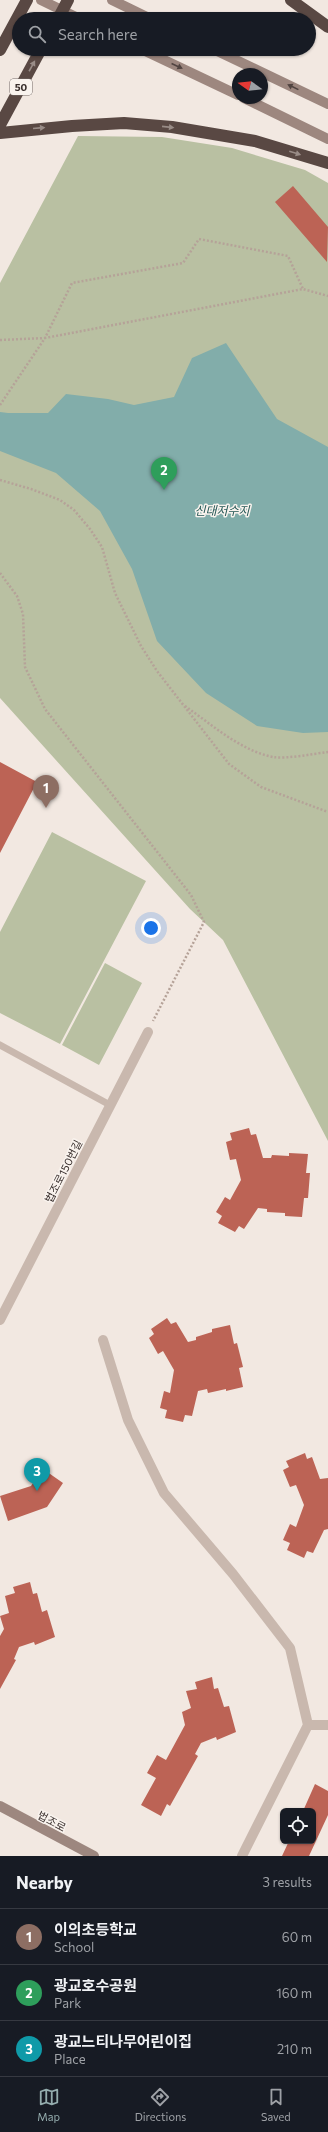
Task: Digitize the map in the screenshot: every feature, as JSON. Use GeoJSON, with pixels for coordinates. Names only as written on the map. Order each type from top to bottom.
{"type":"FeatureCollection","features":[{"type":"Feature","properties":{"kind":"highway"},"geometry":{"type":"LineString","coordinates":[[21,12],[27,0]]}},
{"type":"Feature","properties":{"kind":"highway"},"geometry":{"type":"LineString","coordinates":[[62,12],[68,0]]}},
{"type":"Feature","properties":{"kind":"highway"},"geometry":{"type":"LineString","coordinates":[[291,0],[307,12]]}},
{"type":"Feature","properties":{"kind":"highway"},"geometry":{"type":"LineString","coordinates":[[316,18],[328,27]]}},
{"type":"Feature","properties":{"kind":"highway"},"geometry":{"type":"LineString","coordinates":[[0,50],[12,28]]}},
{"type":"Feature","properties":{"kind":"highway","name":"50"},"geometry":{"type":"LineString","coordinates":[[0,125],[37,56]]}},
{"type":"Feature","properties":{"kind":"highway"},"geometry":{"type":"LineString","coordinates":[[0,133],[64,126],[124,123],[172,127],[255,141],[328,163]]}},
{"type":"Feature","properties":{"kind":"main road"},"geometry":{"type":"LineString","coordinates":[[41,0],[66,12]]}},
{"type":"Feature","properties":{"kind":"main road"},"geometry":{"type":"LineString","coordinates":[[112,0],[137,12]]}},
{"type":"Feature","properties":{"kind":"main road"},"geometry":{"type":"LineString","coordinates":[[157,56],[232,92]]}},
{"type":"Feature","properties":{"kind":"main road"},"geometry":{"type":"LineString","coordinates":[[229,56],[328,104]]}},
{"type":"Feature","properties":{"kind":"main road"},"geometry":{"type":"LineString","coordinates":[[256,104],[328,139]]}},
{"type":"Feature","properties":{"kind":"main road","name":"법조로"},"geometry":{"type":"LineString","coordinates":[[0,1806],[94,1856]]}},
{"type":"Feature","properties":{"kind":"street","name":"법조로150번길"},"geometry":{"type":"LineString","coordinates":[[0,1320],[148,1032]]}},
{"type":"Feature","properties":{"kind":"street"},"geometry":{"type":"LineString","coordinates":[[103,1340],[128,1420],[164,1493],[233,1574],[290,1648],[308,1725],[242,1856]]}},
{"type":"Feature","properties":{"kind":"street"},"geometry":{"type":"LineString","coordinates":[[308,1725],[328,1725]]}},
{"type":"Feature","properties":{"kind":"lane"},"geometry":{"type":"LineString","coordinates":[[0,1045],[110,1105]]}},
{"type":"Feature","properties":{"kind":"path"},"geometry":{"type":"LineString","coordinates":[[0,405],[45,338],[72,283],[183,263],[199,239],[288,256],[303,289]]}},
{"type":"Feature","properties":{"kind":"path"},"geometry":{"type":"LineString","coordinates":[[0,340],[45,338],[303,289],[328,296]]}},
{"type":"Feature","properties":{"kind":"path"},"geometry":{"type":"LineString","coordinates":[[0,480],[31,489],[60,500],[74,510],[90,529],[102,547],[115,593],[141,646],[157,671],[229,764],[243,776],[261,787],[328,812]]}},
{"type":"Feature","properties":{"kind":"path"},"geometry":{"type":"LineString","coordinates":[[0,573],[17,596],[23,614],[25,667],[45,709],[191,895],[204,922],[148,1032]]}},
{"type":"Feature","properties":{"kind":"path"},"geometry":{"type":"LineString","coordinates":[[182,704],[238,742],[260,754],[274,757],[328,752]]}},
{"type":"Feature","properties":{"kind":"green space"},"geometry":{"type":"Polygon","coordinates":[[[78,136],[162,137],[232,148],[305,170],[328,183],[328,1141],[223,940],[190,909],[0,698],[0,283],[78,136]]]}},
{"type":"Feature","properties":{"kind":"green space"},"geometry":{"type":"Polygon","coordinates":[[[52,832],[146,881],[60,1044],[0,1013],[0,932],[52,832]]]}},
{"type":"Feature","properties":{"kind":"green space"},"geometry":{"type":"Polygon","coordinates":[[[105,963],[142,983],[99,1065],[62,1045],[105,963]]]}},
{"type":"Feature","properties":{"kind":"water","name":"신대저수지"},"geometry":{"type":"Polygon","coordinates":[[[226,343],[277,419],[328,447],[328,732],[303,733],[257,726],[206,693],[157,641],[132,569],[100,511],[56,473],[0,451],[0,412],[48,413],[66,394],[108,399],[134,405],[174,397],[192,358],[226,343]]]}},
{"type":"Feature","properties":{"kind":"building"},"geometry":{"type":"Polygon","coordinates":[[[293,186],[328,227],[327,262],[275,202],[293,186]]]}},
{"type":"Feature","properties":{"kind":"building"},"geometry":{"type":"Polygon","coordinates":[[[0,762],[37,782],[0,853],[0,762]]]}},
{"type":"Feature","properties":{"kind":"building"},"geometry":{"type":"Polygon","coordinates":[[[249,1128],[251,1135],[256,1134],[263,1158],[271,1158],[272,1155],[289,1156],[289,1153],[308,1154],[306,1173],[310,1173],[308,1198],[304,1198],[302,1217],[285,1216],[285,1213],[267,1212],[267,1209],[258,1208],[244,1229],[239,1226],[235,1232],[218,1223],[222,1216],[216,1212],[225,1197],[230,1200],[241,1180],[236,1159],[230,1160],[226,1142],[232,1140],[230,1133],[249,1128]]]}},
{"type":"Feature","properties":{"kind":"building"},"geometry":{"type":"Polygon","coordinates":[[[167,1318],[171,1324],[176,1322],[188,1342],[196,1340],[196,1337],[212,1332],[212,1329],[230,1325],[234,1344],[237,1343],[243,1367],[239,1368],[243,1387],[208,1393],[207,1389],[198,1391],[192,1416],[185,1415],[183,1422],[165,1418],[167,1410],[160,1408],[164,1391],[170,1393],[174,1370],[163,1351],[158,1354],[149,1338],[154,1334],[151,1329],[167,1318]]]}},
{"type":"Feature","properties":{"kind":"building"},"geometry":{"type":"Polygon","coordinates":[[[305,1453],[307,1459],[312,1457],[320,1479],[328,1478],[328,1529],[324,1530],[313,1553],[307,1551],[304,1558],[287,1550],[290,1543],[283,1540],[290,1524],[296,1527],[304,1505],[296,1485],[290,1487],[283,1470],[289,1467],[286,1461],[305,1453]]]}},
{"type":"Feature","properties":{"kind":"building"},"geometry":{"type":"Polygon","coordinates":[[[43,1469],[63,1483],[47,1507],[8,1521],[0,1496],[31,1486],[43,1469]]]}},
{"type":"Feature","properties":{"kind":"building"},"geometry":{"type":"Polygon","coordinates":[[[30,1582],[33,1594],[37,1593],[42,1612],[47,1610],[55,1637],[35,1645],[34,1642],[19,1647],[14,1659],[16,1660],[0,1689],[0,1636],[4,1629],[0,1616],[9,1613],[5,1596],[15,1593],[13,1587],[30,1582]]]}},
{"type":"Feature","properties":{"kind":"building"},"geometry":{"type":"Polygon","coordinates":[[[212,1677],[214,1689],[218,1688],[224,1707],[229,1706],[236,1732],[217,1740],[216,1737],[201,1743],[195,1754],[198,1756],[170,1806],[167,1804],[161,1816],[141,1805],[156,1778],[147,1773],[157,1755],[166,1760],[185,1725],[182,1712],[191,1708],[186,1691],[197,1689],[195,1682],[212,1677]]]}},
{"type":"Feature","properties":{"kind":"building"},"geometry":{"type":"Polygon","coordinates":[[[315,1784],[328,1791],[328,1815],[316,1841],[316,1808],[304,1808],[315,1784]]]}},
{"type":"Feature","properties":{"kind":"building"},"geometry":{"type":"Polygon","coordinates":[[[288,1844],[315,1844],[309,1856],[282,1856],[288,1844]]]}},
{"type":"Feature","properties":{"kind":"place","name":"광교호수공원"},"geometry":{"type":"Point","coordinates":[164,490]}},
{"type":"Feature","properties":{"kind":"place","name":"이의초등학교"},"geometry":{"type":"Point","coordinates":[46,808]}},
{"type":"Feature","properties":{"kind":"place","name":"광교느티나무어린이집"},"geometry":{"type":"Point","coordinates":[37,1491]}}]}
